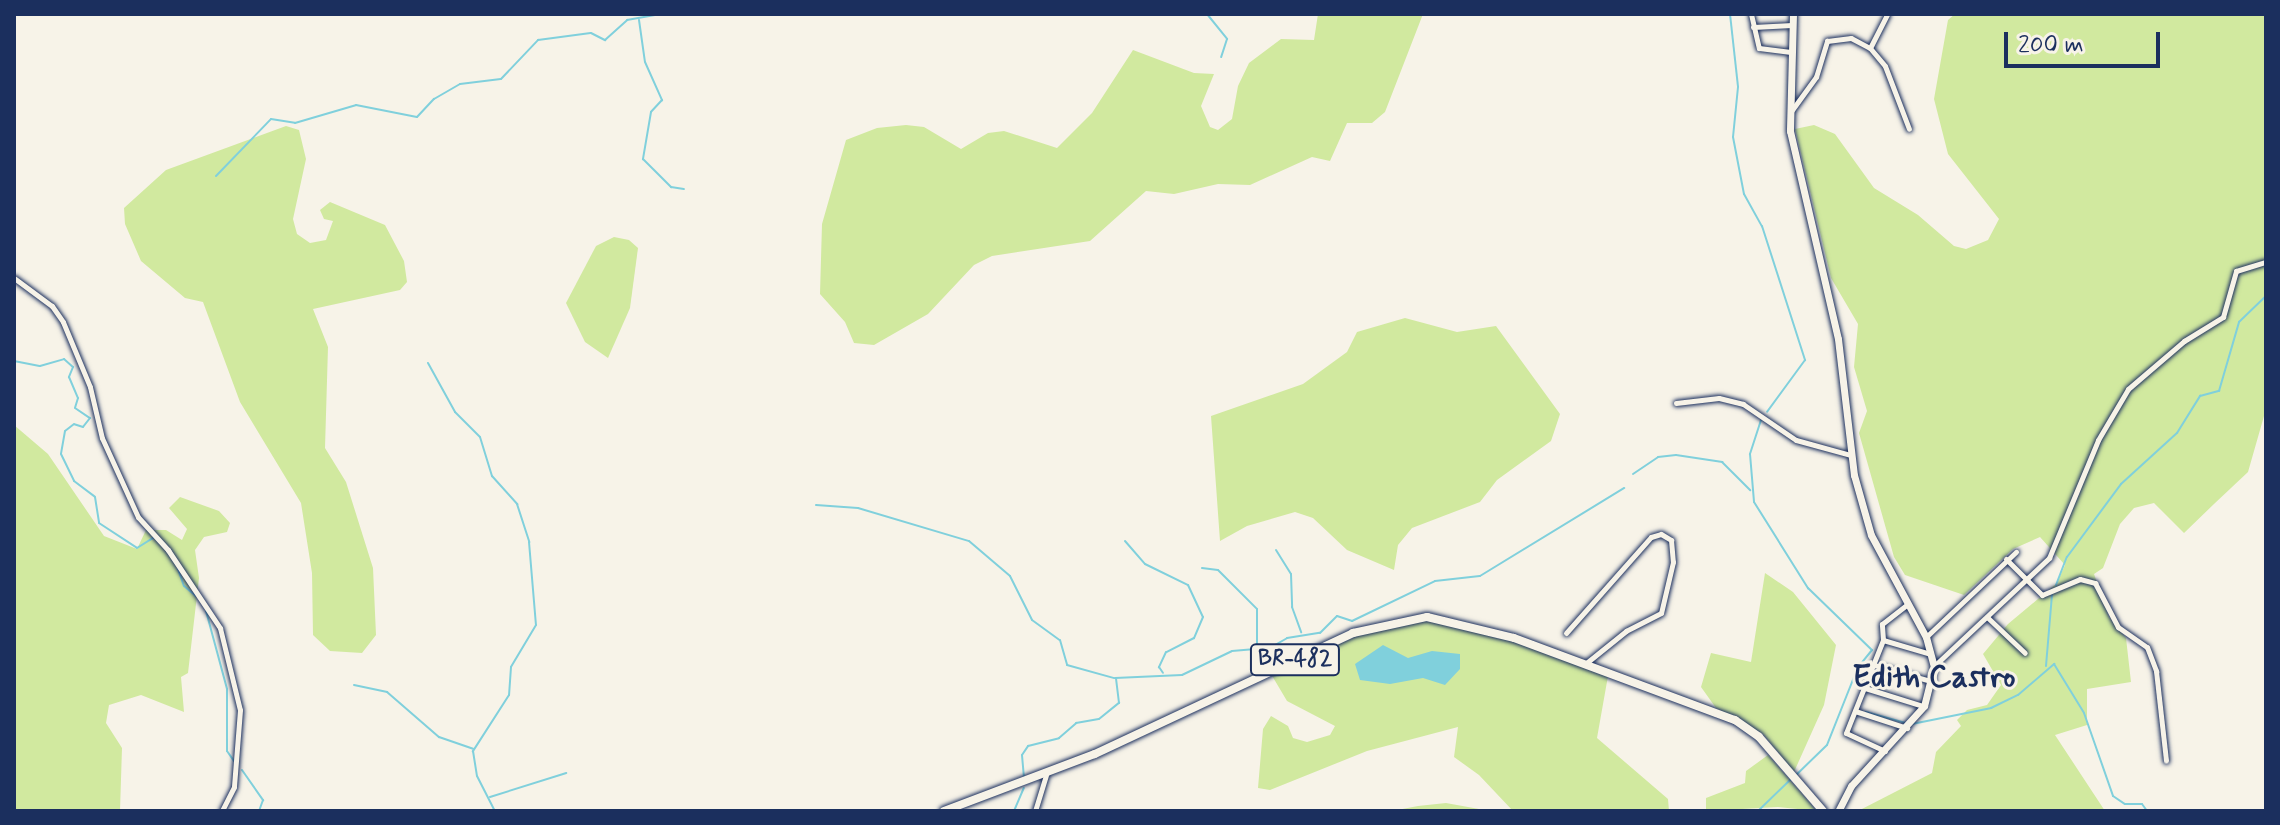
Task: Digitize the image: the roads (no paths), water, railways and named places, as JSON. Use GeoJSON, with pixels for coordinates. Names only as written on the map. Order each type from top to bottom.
{"type":"FeatureCollection","features":[{"type":"Feature","properties":{"kind":"highway","name":"BR-482"},"geometry":{"type":"LineString","coordinates":[[944,811],[1046,774],[1336,641],[1403,619],[1463,622],[1585,664],[1745,726],[1823,811]]}},
{"type":"Feature","properties":{"kind":"street"},"geometry":{"type":"LineString","coordinates":[[1751,14],[1759,48],[1791,52]]}},
{"type":"Feature","properties":{"kind":"street"},"geometry":{"type":"LineString","coordinates":[[1793,14],[1789,114],[1794,158],[1838,339],[1852,455],[1871,535],[1926,637],[1934,666],[1934,682],[1924,706],[1851,786],[1838,811]]}},
{"type":"Feature","properties":{"kind":"street"},"geometry":{"type":"LineString","coordinates":[[1870,48],[1887,14]]}},
{"type":"Feature","properties":{"kind":"street"},"geometry":{"type":"LineString","coordinates":[[1753,27],[1792,25]]}},
{"type":"Feature","properties":{"kind":"street"},"geometry":{"type":"LineString","coordinates":[[1789,114],[1816,77],[1831,37],[1851,38],[1870,48],[1885,66],[1909,129]]}},
{"type":"Feature","properties":{"kind":"street"},"geometry":{"type":"LineString","coordinates":[[1934,666],[2052,552],[2058,525],[2098,440],[2128,389],[2184,341],[2223,317],[2236,271],[2266,262]]}},
{"type":"Feature","properties":{"kind":"street"},"geometry":{"type":"LineString","coordinates":[[14,278],[52,306],[63,322],[90,387],[102,438],[138,517],[206,604],[223,638],[240,717],[234,787],[222,811]]}},
{"type":"Feature","properties":{"kind":"street"},"geometry":{"type":"LineString","coordinates":[[1676,403],[1719,398],[1743,404],[1796,440],[1852,455]]}},
{"type":"Feature","properties":{"kind":"street"},"geometry":{"type":"LineString","coordinates":[[1566,633],[1651,537],[1661,534],[1671,540],[1673,562],[1661,613],[1626,631],[1585,664]]}},
{"type":"Feature","properties":{"kind":"street"},"geometry":{"type":"LineString","coordinates":[[1926,637],[2016,552]]}},
{"type":"Feature","properties":{"kind":"street"},"geometry":{"type":"LineString","coordinates":[[2006,559],[2042,595],[2088,580],[2121,630],[2147,647],[2156,671],[2166,760]]}},
{"type":"Feature","properties":{"kind":"street"},"geometry":{"type":"LineString","coordinates":[[1885,751],[1848,735],[1883,640],[1880,628],[1908,604]]}},
{"type":"Feature","properties":{"kind":"street"},"geometry":{"type":"LineString","coordinates":[[1987,617],[2025,653]]}},
{"type":"Feature","properties":{"kind":"street"},"geometry":{"type":"LineString","coordinates":[[1883,640],[1931,654]]}},
{"type":"Feature","properties":{"kind":"street"},"geometry":{"type":"LineString","coordinates":[[1874,665],[1934,682]]}},
{"type":"Feature","properties":{"kind":"street"},"geometry":{"type":"LineString","coordinates":[[1865,688],[1924,706]]}},
{"type":"Feature","properties":{"kind":"street"},"geometry":{"type":"LineString","coordinates":[[1855,711],[1907,728]]}},
{"type":"Feature","properties":{"kind":"street"},"geometry":{"type":"LineString","coordinates":[[1035,811],[1046,774]]}},
{"type":"Feature","properties":{"kind":"water"},"geometry":{"type":"Polygon","coordinates":[[[1383,645],[1408,658],[1432,651],[1460,654],[1460,669],[1445,685],[1423,678],[1390,684],[1360,680],[1355,664],[1383,645]]]}},
{"type":"Feature","properties":{"kind":"waterway"},"geometry":{"type":"LineString","coordinates":[[216,176],[271,119],[295,123],[356,105],[417,117],[434,99],[460,84],[501,79],[538,40],[591,33],[605,40],[627,20],[660,14]]}},
{"type":"Feature","properties":{"kind":"waterway"},"geometry":{"type":"LineString","coordinates":[[1207,14],[1227,39],[1221,57]]}},
{"type":"Feature","properties":{"kind":"waterway"},"geometry":{"type":"LineString","coordinates":[[1730,14],[1738,87],[1733,137],[1744,194],[1762,226],[1805,360],[1767,412]]}},
{"type":"Feature","properties":{"kind":"waterway"},"geometry":{"type":"LineString","coordinates":[[639,20],[645,62],[662,100],[651,112],[643,159],[671,187],[684,189]]}},
{"type":"Feature","properties":{"kind":"waterway"},"geometry":{"type":"LineString","coordinates":[[2056,585],[2067,557],[2121,484],[2177,433],[2200,396],[2219,391],[2239,322],[2266,296]]}},
{"type":"Feature","properties":{"kind":"waterway"},"geometry":{"type":"LineString","coordinates":[[14,361],[40,366],[64,359],[73,367],[69,377],[78,398],[75,408],[90,418],[83,427],[74,424],[65,431],[61,454],[74,481],[95,497],[99,523],[137,548],[153,538]]}},
{"type":"Feature","properties":{"kind":"waterway"},"geometry":{"type":"LineString","coordinates":[[428,363],[455,412],[480,437],[492,476],[517,504],[529,542],[536,625],[511,667],[509,695],[473,751],[477,776],[495,811]]}},
{"type":"Feature","properties":{"kind":"waterway"},"geometry":{"type":"LineString","coordinates":[[1761,420],[1750,454],[1754,502],[1808,588],[1872,650],[1858,667],[1827,745],[1796,775]]}},
{"type":"Feature","properties":{"kind":"waterway"},"geometry":{"type":"LineString","coordinates":[[1633,474],[1658,457],[1676,455],[1722,462],[1750,490]]}},
{"type":"Feature","properties":{"kind":"waterway"},"geometry":{"type":"LineString","coordinates":[[1115,678],[1182,675],[1232,651],[1270,648],[1287,638],[1320,633],[1337,616],[1352,621],[1435,581],[1480,576],[1624,488]]}},
{"type":"Feature","properties":{"kind":"waterway"},"geometry":{"type":"LineString","coordinates":[[816,505],[858,508],[969,541],[1010,576],[1032,620],[1060,640],[1067,665],[1114,678]]}},
{"type":"Feature","properties":{"kind":"waterway"},"geometry":{"type":"LineString","coordinates":[[1125,541],[1145,564],[1188,585],[1203,617],[1194,638],[1166,652],[1159,667],[1163,673]]}},
{"type":"Feature","properties":{"kind":"waterway"},"geometry":{"type":"LineString","coordinates":[[1276,550],[1291,574],[1292,607],[1301,632]]}},
{"type":"Feature","properties":{"kind":"waterway"},"geometry":{"type":"LineString","coordinates":[[1202,568],[1218,570],[1257,609],[1257,646]]}},
{"type":"Feature","properties":{"kind":"waterway"},"geometry":{"type":"LineString","coordinates":[[178,569],[184,586],[196,596]]}},
{"type":"Feature","properties":{"kind":"waterway"},"geometry":{"type":"LineString","coordinates":[[2046,666],[2052,595]]}},
{"type":"Feature","properties":{"kind":"waterway"},"geometry":{"type":"LineString","coordinates":[[206,611],[227,689],[227,751],[234,761]]}},
{"type":"Feature","properties":{"kind":"waterway"},"geometry":{"type":"LineString","coordinates":[[1912,724],[1991,708],[2018,695],[2054,664],[2084,713],[2113,796],[2125,804],[2142,804],[2147,811]]}},
{"type":"Feature","properties":{"kind":"waterway"},"geometry":{"type":"LineString","coordinates":[[1024,778],[1022,755],[1028,746],[1059,738],[1076,723],[1099,719],[1119,703],[1116,679]]}},
{"type":"Feature","properties":{"kind":"waterway"},"geometry":{"type":"LineString","coordinates":[[354,685],[387,692],[439,737],[473,749]]}},
{"type":"Feature","properties":{"kind":"waterway"},"geometry":{"type":"LineString","coordinates":[[1866,712],[1906,723]]}},
{"type":"Feature","properties":{"kind":"waterway"},"geometry":{"type":"LineString","coordinates":[[242,770],[263,800],[259,811]]}},
{"type":"Feature","properties":{"kind":"waterway"},"geometry":{"type":"LineString","coordinates":[[490,797],[566,773]]}},
{"type":"Feature","properties":{"kind":"waterway"},"geometry":{"type":"LineString","coordinates":[[1758,811],[1791,779]]}},
{"type":"Feature","properties":{"kind":"waterway"},"geometry":{"type":"LineString","coordinates":[[1014,811],[1024,788]]}},
{"type":"Feature","properties":{"kind":"district","name":"Edith Castro"},"geometry":{"type":"Point","coordinates":[1934,677]}}]}
